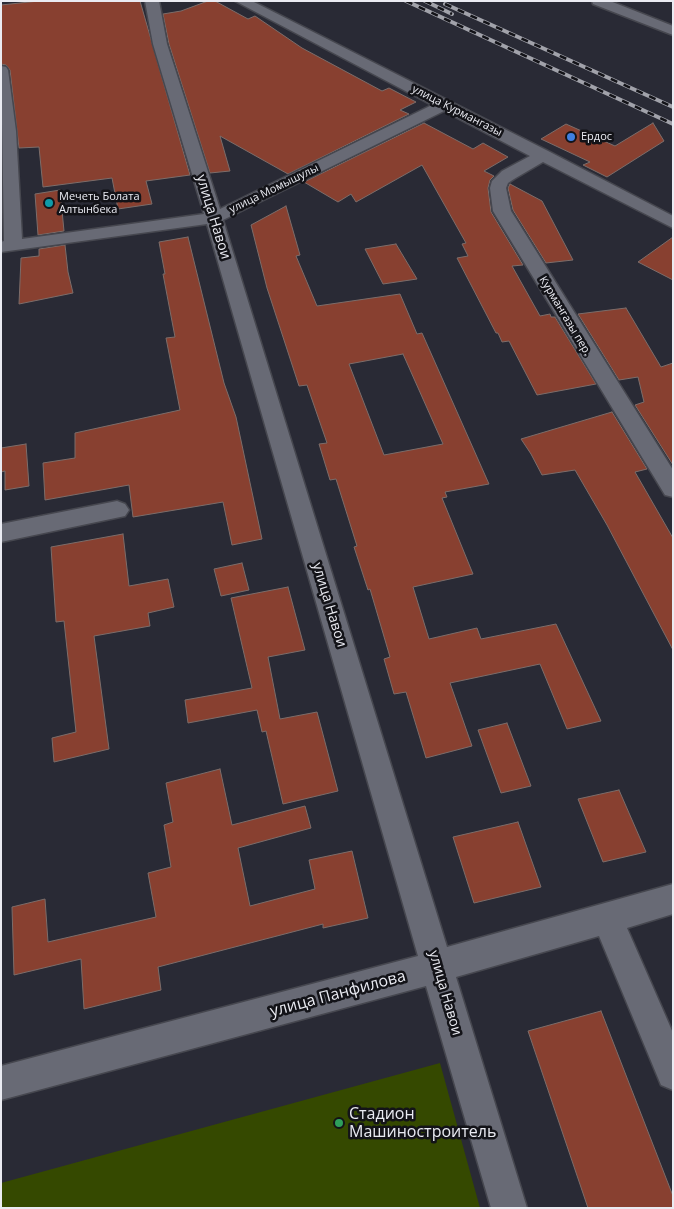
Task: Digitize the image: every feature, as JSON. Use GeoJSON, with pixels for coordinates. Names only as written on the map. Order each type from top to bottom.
{"type":"FeatureCollection","features":[{"type":"Feature","properties":{"kind":"street","name":"улица Навои"},"geometry":{"type":"LineString","coordinates":[[152,1],[160,44],[214,218],[509,1208]]}},
{"type":"Feature","properties":{"kind":"street","name":"улица Курмангазы"},"geometry":{"type":"LineString","coordinates":[[241,1],[544,155],[673,223]]}},
{"type":"Feature","properties":{"kind":"street"},"geometry":{"type":"LineString","coordinates":[[598,1],[673,31]]}},
{"type":"Feature","properties":{"kind":"street"},"geometry":{"type":"LineString","coordinates":[[622,11],[636,4]]}},
{"type":"Feature","properties":{"kind":"street"},"geometry":{"type":"LineString","coordinates":[[1,70],[8,130],[7,246]]}},
{"type":"Feature","properties":{"kind":"street","name":"улица Момышулы"},"geometry":{"type":"LineString","coordinates":[[7,246],[214,218],[445,105]]}},
{"type":"Feature","properties":{"kind":"street","name":"Курмангазы пер."},"geometry":{"type":"LineString","coordinates":[[544,155],[508,174],[500,181],[498,188],[502,211],[673,489]]}},
{"type":"Feature","properties":{"kind":"street"},"geometry":{"type":"LineString","coordinates":[[1,533],[117,510]]}},
{"type":"Feature","properties":{"kind":"street","name":"улица Панфилова"},"geometry":{"type":"LineString","coordinates":[[1,1083],[438,967],[673,900]]}},
{"type":"Feature","properties":{"kind":"street"},"geometry":{"type":"LineString","coordinates":[[607,918],[673,1073]]}},
{"type":"Feature","properties":{"kind":"green space","name":"Стадион Машиностроитель"},"geometry":{"type":"Polygon","coordinates":[[[440,1063],[480,1208],[1,1208],[1,1183],[440,1063]]]}},
{"type":"Feature","properties":{"kind":"building"},"geometry":{"type":"Polygon","coordinates":[[[39,1],[140,1],[190,175],[146,181],[152,204],[118,209],[112,178],[43,187],[39,147],[19,148],[10,70],[6,65],[1,64],[1,5],[39,1]]]}},
{"type":"Feature","properties":{"kind":"building"},"geometry":{"type":"Polygon","coordinates":[[[208,1],[215,1],[248,19],[255,16],[302,48],[382,91],[389,88],[416,102],[400,110],[409,114],[288,174],[220,136],[230,171],[210,173],[169,44],[163,14],[181,11],[208,1]]]}},
{"type":"Feature","properties":{"kind":"building"},"geometry":{"type":"Polygon","coordinates":[[[424,123],[473,149],[483,143],[508,157],[484,171],[494,176],[490,180],[488,188],[491,212],[523,265],[512,266],[540,316],[550,314],[551,317],[555,317],[596,384],[537,395],[509,341],[502,342],[498,333],[496,333],[457,258],[468,256],[462,244],[466,243],[422,165],[356,202],[351,194],[338,202],[304,182],[424,123]]]}},
{"type":"Feature","properties":{"kind":"building"},"geometry":{"type":"Polygon","coordinates":[[[653,123],[664,141],[607,177],[583,165],[590,162],[541,139],[566,124],[615,146],[653,123]]]}},
{"type":"Feature","properties":{"kind":"building"},"geometry":{"type":"Polygon","coordinates":[[[510,184],[542,201],[573,260],[546,263],[513,210],[508,188],[510,184]]]}},
{"type":"Feature","properties":{"kind":"building"},"geometry":{"type":"Polygon","coordinates":[[[60,190],[64,231],[38,235],[35,194],[60,190]]]}},
{"type":"Feature","properties":{"kind":"building"},"geometry":{"type":"Polygon","coordinates":[[[286,206],[300,255],[296,256],[317,306],[400,294],[417,334],[422,333],[489,484],[445,492],[447,497],[442,498],[473,574],[413,587],[429,639],[477,628],[481,639],[556,624],[601,721],[567,729],[540,664],[450,683],[472,746],[426,758],[406,692],[394,694],[384,659],[390,657],[370,589],[368,590],[354,547],[357,546],[336,479],[330,480],[319,444],[327,443],[307,385],[299,386],[267,288],[251,225],[286,206]],[[403,354],[349,364],[384,455],[443,444],[403,354]]]}},
{"type":"Feature","properties":{"kind":"building"},"geometry":{"type":"Polygon","coordinates":[[[188,237],[224,383],[236,417],[262,539],[232,545],[223,502],[133,517],[129,485],[45,500],[43,463],[75,458],[75,433],[180,410],[166,338],[175,337],[159,242],[188,237]]]}},
{"type":"Feature","properties":{"kind":"building"},"geometry":{"type":"Polygon","coordinates":[[[673,237],[673,280],[638,262],[673,237]]]}},
{"type":"Feature","properties":{"kind":"building"},"geometry":{"type":"Polygon","coordinates":[[[396,244],[417,279],[383,284],[365,249],[396,244]]]}},
{"type":"Feature","properties":{"kind":"building"},"geometry":{"type":"Polygon","coordinates":[[[65,245],[73,293],[19,304],[21,258],[39,256],[39,249],[65,245]]]}},
{"type":"Feature","properties":{"kind":"building"},"geometry":{"type":"Polygon","coordinates":[[[626,308],[661,367],[673,363],[673,465],[635,405],[644,402],[638,377],[619,380],[578,314],[626,308]]]}},
{"type":"Feature","properties":{"kind":"building"},"geometry":{"type":"Polygon","coordinates":[[[612,412],[647,469],[635,472],[673,538],[673,650],[607,525],[575,470],[542,475],[521,439],[612,412]]]}},
{"type":"Feature","properties":{"kind":"building"},"geometry":{"type":"Polygon","coordinates":[[[26,444],[29,486],[5,490],[5,471],[1,472],[1,448],[26,444]]]}},
{"type":"Feature","properties":{"kind":"building"},"geometry":{"type":"Polygon","coordinates":[[[123,534],[129,586],[168,579],[174,607],[148,613],[150,626],[94,636],[109,749],[54,762],[52,738],[76,732],[64,621],[56,622],[51,547],[123,534]]]}},
{"type":"Feature","properties":{"kind":"building"},"geometry":{"type":"Polygon","coordinates":[[[242,563],[249,590],[221,596],[214,569],[242,563]]]}},
{"type":"Feature","properties":{"kind":"building"},"geometry":{"type":"Polygon","coordinates":[[[288,587],[305,650],[268,657],[280,719],[317,712],[338,791],[283,804],[266,731],[262,732],[257,710],[188,723],[185,700],[252,688],[231,598],[288,587]]]}},
{"type":"Feature","properties":{"kind":"building"},"geometry":{"type":"Polygon","coordinates":[[[507,723],[531,786],[501,793],[478,730],[507,723]]]}},
{"type":"Feature","properties":{"kind":"building"},"geometry":{"type":"Polygon","coordinates":[[[220,769],[232,825],[305,806],[311,828],[238,848],[250,906],[315,889],[309,860],[352,851],[368,918],[323,928],[323,924],[158,967],[161,990],[84,1009],[81,959],[14,975],[12,907],[45,899],[48,942],[156,917],[148,873],[171,867],[164,825],[173,822],[166,783],[220,769]]]}},
{"type":"Feature","properties":{"kind":"building"},"geometry":{"type":"Polygon","coordinates":[[[619,790],[646,852],[603,862],[578,799],[619,790]]]}},
{"type":"Feature","properties":{"kind":"building"},"geometry":{"type":"Polygon","coordinates":[[[518,822],[541,887],[474,903],[453,837],[518,822]]]}},
{"type":"Feature","properties":{"kind":"building"},"geometry":{"type":"Polygon","coordinates":[[[601,1011],[673,1196],[673,1208],[588,1208],[528,1031],[601,1011]]]}},
{"type":"Feature","properties":{"kind":"railway"},"geometry":{"type":"LineString","coordinates":[[406,1],[673,124]]}},
{"type":"Feature","properties":{"kind":"railway"},"geometry":{"type":"LineString","coordinates":[[425,1],[452,14]]}},
{"type":"Feature","properties":{"kind":"railway"},"geometry":{"type":"LineString","coordinates":[[445,4],[673,107]]}},
{"type":"Feature","properties":{"kind":"place","name":"Ердос"},"geometry":{"type":"Point","coordinates":[571,137]}},
{"type":"Feature","properties":{"kind":"place","name":"Мечеть Болата Алтынбека"},"geometry":{"type":"Point","coordinates":[49,203]}},
{"type":"Feature","properties":{"kind":"place","name":"Стадион Машиностроитель"},"geometry":{"type":"Point","coordinates":[339,1123]}}]}
